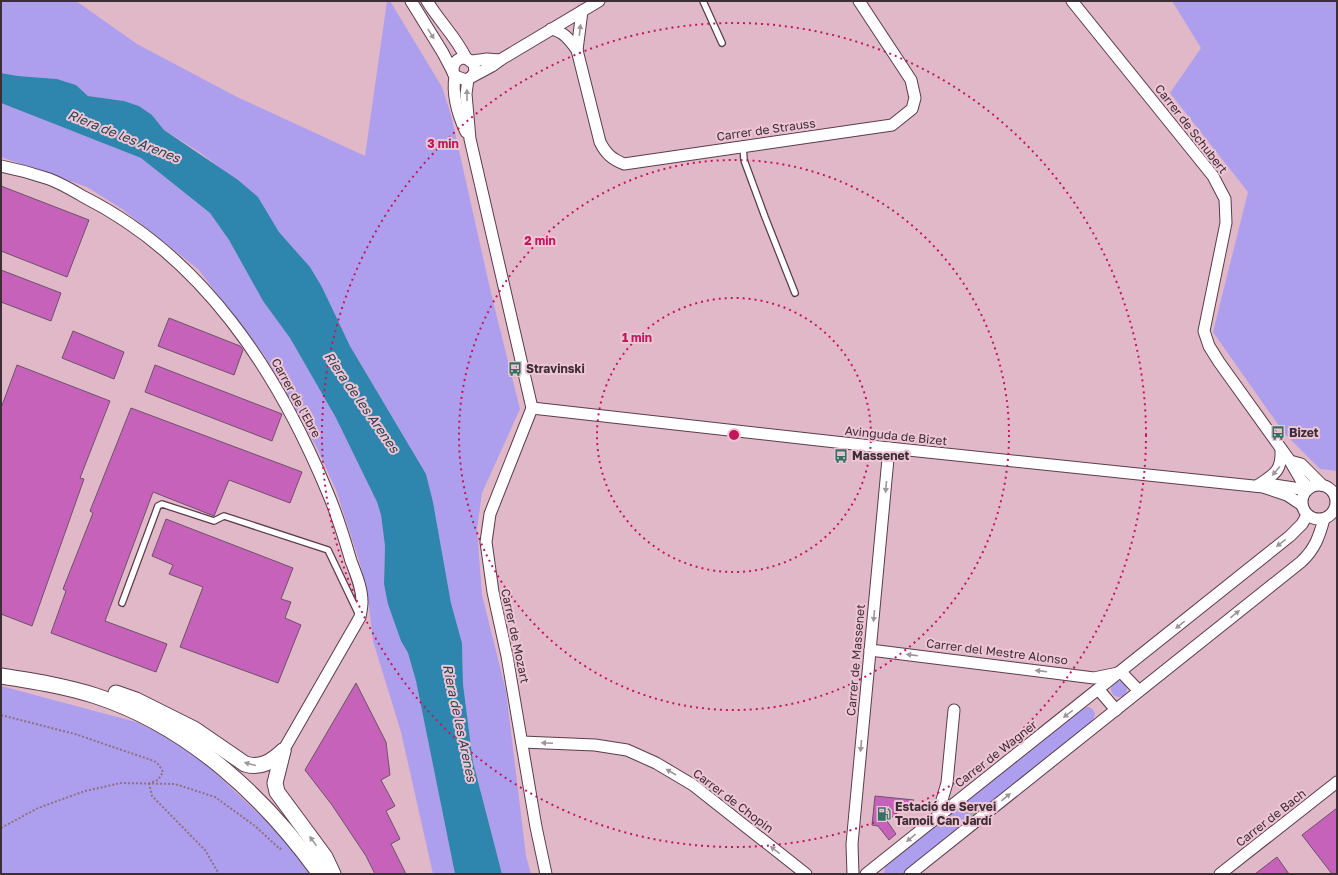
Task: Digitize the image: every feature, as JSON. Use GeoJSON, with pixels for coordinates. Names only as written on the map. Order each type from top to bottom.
{"type":"FeatureCollection","features":[{"type":"Feature","properties":{"kind":"main road"},"geometry":{"type":"LineString","coordinates":[[1,676],[70,688],[118,704],[175,734],[217,762],[237,780],[291,838],[320,874]]}},
{"type":"Feature","properties":{"kind":"main road"},"geometry":{"type":"LineString","coordinates":[[50,684],[78,684],[92,686],[136,700],[194,729],[245,764],[253,767],[267,763],[283,751]]}},
{"type":"Feature","properties":{"kind":"main road"},"geometry":{"type":"LineString","coordinates":[[283,751],[275,782],[277,792],[325,858],[333,874]]}},
{"type":"Feature","properties":{"kind":"street"},"geometry":{"type":"LineString","coordinates":[[411,1],[454,74],[462,80],[492,66],[599,1]]}},
{"type":"Feature","properties":{"kind":"street"},"geometry":{"type":"LineString","coordinates":[[427,1],[435,15],[459,43],[475,68],[470,77],[466,94],[470,139],[532,408]]}},
{"type":"Feature","properties":{"kind":"street","name":"Carrer de Strauss"},"geometry":{"type":"LineString","coordinates":[[582,11],[577,50],[600,142],[604,151],[612,158],[624,164],[892,125],[912,109],[915,98],[911,80],[859,1]]}},
{"type":"Feature","properties":{"kind":"street","name":"Carrer de Schubert"},"geometry":{"type":"LineString","coordinates":[[1072,1],[1214,176],[1225,199],[1226,223],[1204,331],[1209,346],[1216,357],[1290,461],[1308,489]]}},
{"type":"Feature","properties":{"kind":"street","name":"Carrer de Strauss"},"geometry":{"type":"LineString","coordinates":[[551,30],[561,31],[577,50]]}},
{"type":"Feature","properties":{"kind":"street"},"geometry":{"type":"LineString","coordinates":[[470,139],[462,122],[455,98],[453,88],[454,64],[458,59],[500,60]]}},
{"type":"Feature","properties":{"kind":"street","name":"Carrer de l'Ebre"},"geometry":{"type":"LineString","coordinates":[[1,166],[46,178],[112,211],[143,233],[172,257],[210,294],[241,332],[263,364],[313,458],[335,509],[360,586],[362,602],[360,617],[283,751]]}},
{"type":"Feature","properties":{"kind":"street","name":"Avinguda de Bizet"},"geometry":{"type":"LineString","coordinates":[[532,408],[889,448],[1260,486],[1272,485],[1308,489]]}},
{"type":"Feature","properties":{"kind":"street","name":"Carrer de Mozart"},"geometry":{"type":"LineString","coordinates":[[532,408],[490,514],[486,542],[492,592],[507,656],[536,827],[546,874]]}},
{"type":"Feature","properties":{"kind":"street","name":"Carrer de Massenet"},"geometry":{"type":"LineString","coordinates":[[853,874],[852,844],[889,448]]}},
{"type":"Feature","properties":{"kind":"street"},"geometry":{"type":"LineString","coordinates":[[1260,486],[1278,470],[1282,463],[1281,449]]}},
{"type":"Feature","properties":{"kind":"street","name":"Carrer de Schubert"},"geometry":{"type":"LineString","coordinates":[[1290,461],[1300,464],[1322,485]]}},
{"type":"Feature","properties":{"kind":"street"},"geometry":{"type":"LineString","coordinates":[[1322,485],[1336,494],[1336,507],[1333,512],[1324,519],[1318,520],[1304,510],[1302,500],[1308,489],[1322,485]]}},
{"type":"Feature","properties":{"kind":"street","name":"Avinguda de Bizet"},"geometry":{"type":"LineString","coordinates":[[1260,486],[1287,495],[1304,510]]}},
{"type":"Feature","properties":{"kind":"street","name":"Carrer de Wagner"},"geometry":{"type":"LineString","coordinates":[[871,873],[937,818],[1290,536],[1302,524],[1304,510]]}},
{"type":"Feature","properties":{"kind":"street"},"geometry":{"type":"LineString","coordinates":[[910,874],[1310,554],[1319,539],[1324,519]]}},
{"type":"Feature","properties":{"kind":"street","name":"Carrer del Mestre Alonso"},"geometry":{"type":"LineString","coordinates":[[870,650],[1094,678],[1121,672]]}},
{"type":"Feature","properties":{"kind":"street"},"geometry":{"type":"LineString","coordinates":[[1121,672],[1139,691]]}},
{"type":"Feature","properties":{"kind":"street"},"geometry":{"type":"LineString","coordinates":[[1099,690],[1116,710]]}},
{"type":"Feature","properties":{"kind":"street"},"geometry":{"type":"LineString","coordinates":[[937,818],[947,784],[954,710]]}},
{"type":"Feature","properties":{"kind":"street","name":"Carrer de Chopin"},"geometry":{"type":"LineString","coordinates":[[522,742],[595,745],[627,750],[656,763],[693,785],[806,874]]}},
{"type":"Feature","properties":{"kind":"street","name":"Carrer de Bach"},"geometry":{"type":"LineString","coordinates":[[1220,874],[1337,782]]}},
{"type":"Feature","properties":{"kind":"lane"},"geometry":{"type":"LineString","coordinates":[[703,1],[722,43]]}},
{"type":"Feature","properties":{"kind":"lane"},"geometry":{"type":"LineString","coordinates":[[743,146],[744,160],[795,293]]}},
{"type":"Feature","properties":{"kind":"lane"},"geometry":{"type":"LineString","coordinates":[[122,603],[158,506],[162,504],[214,521],[224,516],[328,550],[360,617]]}},
{"type":"Feature","properties":{"kind":"path"},"geometry":{"type":"LineString","coordinates":[[1,715],[75,734],[154,761],[159,765],[162,772],[158,780],[149,783]]}},
{"type":"Feature","properties":{"kind":"path"},"geometry":{"type":"LineString","coordinates":[[1,828],[38,808],[85,791],[121,783],[149,783],[176,784],[215,797],[255,826],[280,849],[291,838]]}},
{"type":"Feature","properties":{"kind":"path"},"geometry":{"type":"LineString","coordinates":[[149,783],[152,796],[205,850],[219,874]]}},
{"type":"Feature","properties":{"kind":"shaded area"},"geometry":{"type":"Polygon","coordinates":[[[1,1],[76,1],[137,44],[237,97],[365,156],[387,1],[390,1],[442,87],[451,115],[491,293],[520,409],[482,493],[477,529],[482,595],[506,691],[526,856],[531,874],[502,874],[473,762],[463,684],[462,643],[451,603],[433,502],[426,474],[350,346],[322,287],[310,267],[279,232],[258,197],[199,152],[164,130],[152,115],[139,106],[124,101],[88,96],[76,85],[57,79],[1,73],[1,1]]]}},
{"type":"Feature","properties":{"kind":"shaded area"},"geometry":{"type":"Polygon","coordinates":[[[1172,1],[1337,1],[1337,471],[1320,469],[1284,433],[1213,332],[1248,192],[1170,93],[1201,48],[1172,1]]]}},
{"type":"Feature","properties":{"kind":"shaded area"},"geometry":{"type":"Polygon","coordinates":[[[1,103],[141,158],[210,213],[229,240],[263,301],[290,338],[336,418],[377,502],[381,515],[385,546],[384,584],[401,641],[408,653],[416,681],[455,874],[433,874],[401,732],[373,641],[369,606],[361,567],[336,490],[317,448],[264,355],[198,269],[122,209],[87,187],[1,157],[1,103]]]}},
{"type":"Feature","properties":{"kind":"shaded area"},"geometry":{"type":"Polygon","coordinates":[[[1119,681],[1126,686],[1127,689],[1122,696],[1119,697],[1112,692],[1111,689],[1116,682],[1119,681]]]}},
{"type":"Feature","properties":{"kind":"shaded area"},"geometry":{"type":"Polygon","coordinates":[[[1,686],[136,722],[169,738],[208,766],[276,830],[312,874],[1,874],[1,686]]]}},
{"type":"Feature","properties":{"kind":"shaded area"},"geometry":{"type":"Polygon","coordinates":[[[1084,707],[1091,708],[1094,711],[1095,715],[1092,721],[902,874],[884,874],[885,866],[1084,707]]]}},
{"type":"Feature","properties":{"kind":"water","name":"Riera de les Arenes"},"geometry":{"type":"Polygon","coordinates":[[[1,73],[57,79],[76,85],[88,96],[124,101],[139,106],[152,115],[164,130],[238,180],[258,197],[279,232],[310,267],[322,287],[350,346],[426,474],[433,502],[451,603],[462,643],[463,684],[473,762],[502,874],[455,874],[416,681],[408,653],[401,641],[388,604],[384,584],[385,546],[381,515],[377,502],[336,418],[290,338],[263,301],[229,240],[210,213],[141,158],[1,103],[1,73]]]}},
{"type":"Feature","properties":{"kind":"building"},"geometry":{"type":"Polygon","coordinates":[[[1,186],[89,220],[67,277],[1,251],[1,186]]]}},
{"type":"Feature","properties":{"kind":"building"},"geometry":{"type":"Polygon","coordinates":[[[1,270],[61,293],[51,321],[1,302],[1,270]]]}},
{"type":"Feature","properties":{"kind":"building"},"geometry":{"type":"Polygon","coordinates":[[[169,318],[240,346],[243,350],[234,375],[158,346],[169,318]]]}},
{"type":"Feature","properties":{"kind":"building"},"geometry":{"type":"Polygon","coordinates":[[[73,331],[124,352],[114,379],[62,358],[73,331]]]}},
{"type":"Feature","properties":{"kind":"building"},"geometry":{"type":"Polygon","coordinates":[[[17,365],[110,401],[80,478],[84,479],[32,626],[1,614],[1,408],[17,365]]]}},
{"type":"Feature","properties":{"kind":"building"},"geometry":{"type":"Polygon","coordinates":[[[155,365],[282,414],[272,441],[145,392],[155,365]]]}},
{"type":"Feature","properties":{"kind":"building"},"geometry":{"type":"Polygon","coordinates":[[[131,408],[302,472],[290,503],[229,480],[214,516],[153,492],[105,621],[167,644],[156,672],[51,633],[66,591],[63,589],[93,513],[90,511],[131,408]]]}},
{"type":"Feature","properties":{"kind":"building"},"geometry":{"type":"Polygon","coordinates":[[[166,519],[293,568],[281,599],[291,602],[285,618],[301,625],[278,683],[180,647],[203,587],[169,574],[173,565],[152,556],[166,519]]]}},
{"type":"Feature","properties":{"kind":"building"},"geometry":{"type":"Polygon","coordinates":[[[356,683],[386,742],[390,775],[381,780],[395,806],[386,811],[400,839],[391,844],[406,874],[375,874],[366,856],[332,805],[305,770],[356,683]]]}},
{"type":"Feature","properties":{"kind":"building","name":"Estació de Servei Tamoil Can Jardí"},"geometry":{"type":"Polygon","coordinates":[[[875,796],[914,800],[887,821],[896,834],[889,840],[878,826],[872,825],[875,796]]]}},
{"type":"Feature","properties":{"kind":"building"},"geometry":{"type":"Polygon","coordinates":[[[1337,808],[1337,874],[1332,874],[1302,835],[1337,808]]]}},
{"type":"Feature","properties":{"kind":"building"},"geometry":{"type":"Polygon","coordinates":[[[1277,857],[1289,874],[1255,874],[1277,857]]]}},
{"type":"Feature","properties":{"kind":"place","name":"Stravinski"},"geometry":{"type":"Point","coordinates":[515,369]}},
{"type":"Feature","properties":{"kind":"place","name":"Bizet"},"geometry":{"type":"Point","coordinates":[1278,433]}},
{"type":"Feature","properties":{"kind":"place","name":"Massenet"},"geometry":{"type":"Point","coordinates":[841,456]}},
{"type":"Feature","properties":{"kind":"place","name":"Estació de Servei Tamoil Can Jardí"},"geometry":{"type":"Point","coordinates":[884,814]}}]}
